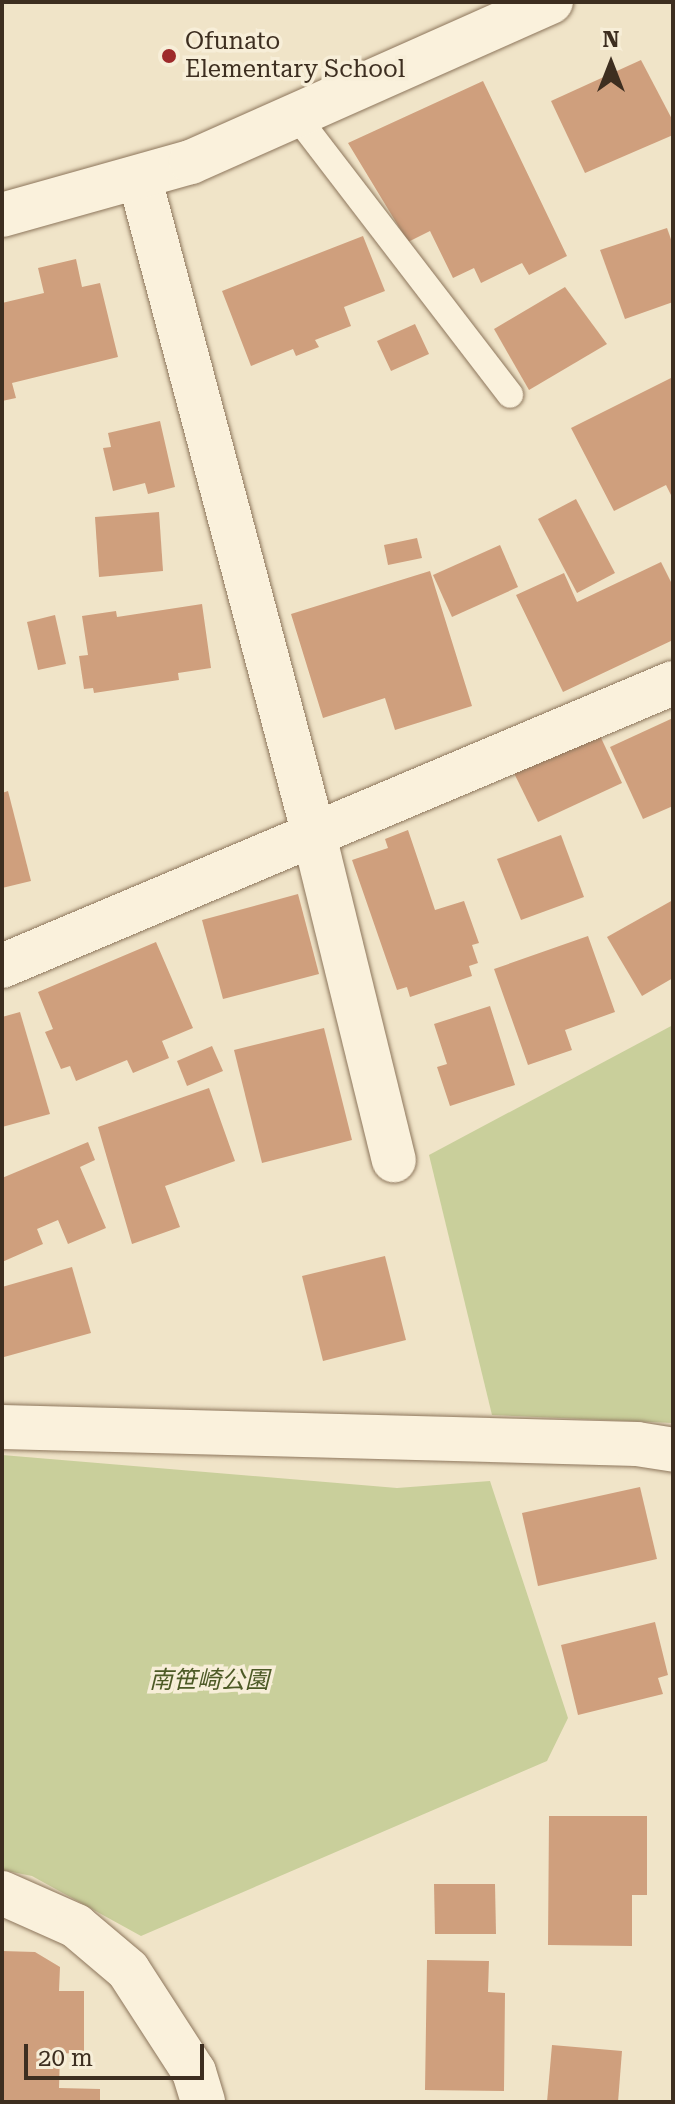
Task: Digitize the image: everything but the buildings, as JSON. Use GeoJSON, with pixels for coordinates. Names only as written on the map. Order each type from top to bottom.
{"type":"FeatureCollection","features":[{"type":"Feature","properties":{"kind":"street"},"geometry":{"type":"LineString","coordinates":[[2,215],[140,180],[297,117],[551,2]]}},
{"type":"Feature","properties":{"kind":"street"},"geometry":{"type":"LineString","coordinates":[[140,180],[314,835],[394,1160]]}},
{"type":"Feature","properties":{"kind":"street"},"geometry":{"type":"LineString","coordinates":[[2,966],[673,683]]}},
{"type":"Feature","properties":{"kind":"street"},"geometry":{"type":"LineString","coordinates":[[2,1427],[637,1444],[673,1450]]}},
{"type":"Feature","properties":{"kind":"street"},"geometry":{"type":"LineString","coordinates":[[2,1893],[76,1926],[128,1970],[194,2072],[203,2102]]}},
{"type":"Feature","properties":{"kind":"lane"},"geometry":{"type":"LineString","coordinates":[[297,117],[510,395]]}},
{"type":"Feature","properties":{"kind":"green space"},"geometry":{"type":"Polygon","coordinates":[[[673,1025],[673,1423],[492,1415],[429,1155],[673,1025]]]}},
{"type":"Feature","properties":{"kind":"green space","name":"南笹崎公園"},"geometry":{"type":"Polygon","coordinates":[[[2,1455],[397,1488],[490,1481],[568,1718],[547,1761],[141,1936],[32,1876],[2,1870],[2,1455]]]}},
{"type":"Feature","properties":{"kind":"place","name":"Ofunato Elementary School"},"geometry":{"type":"Point","coordinates":[169,56]}}]}
